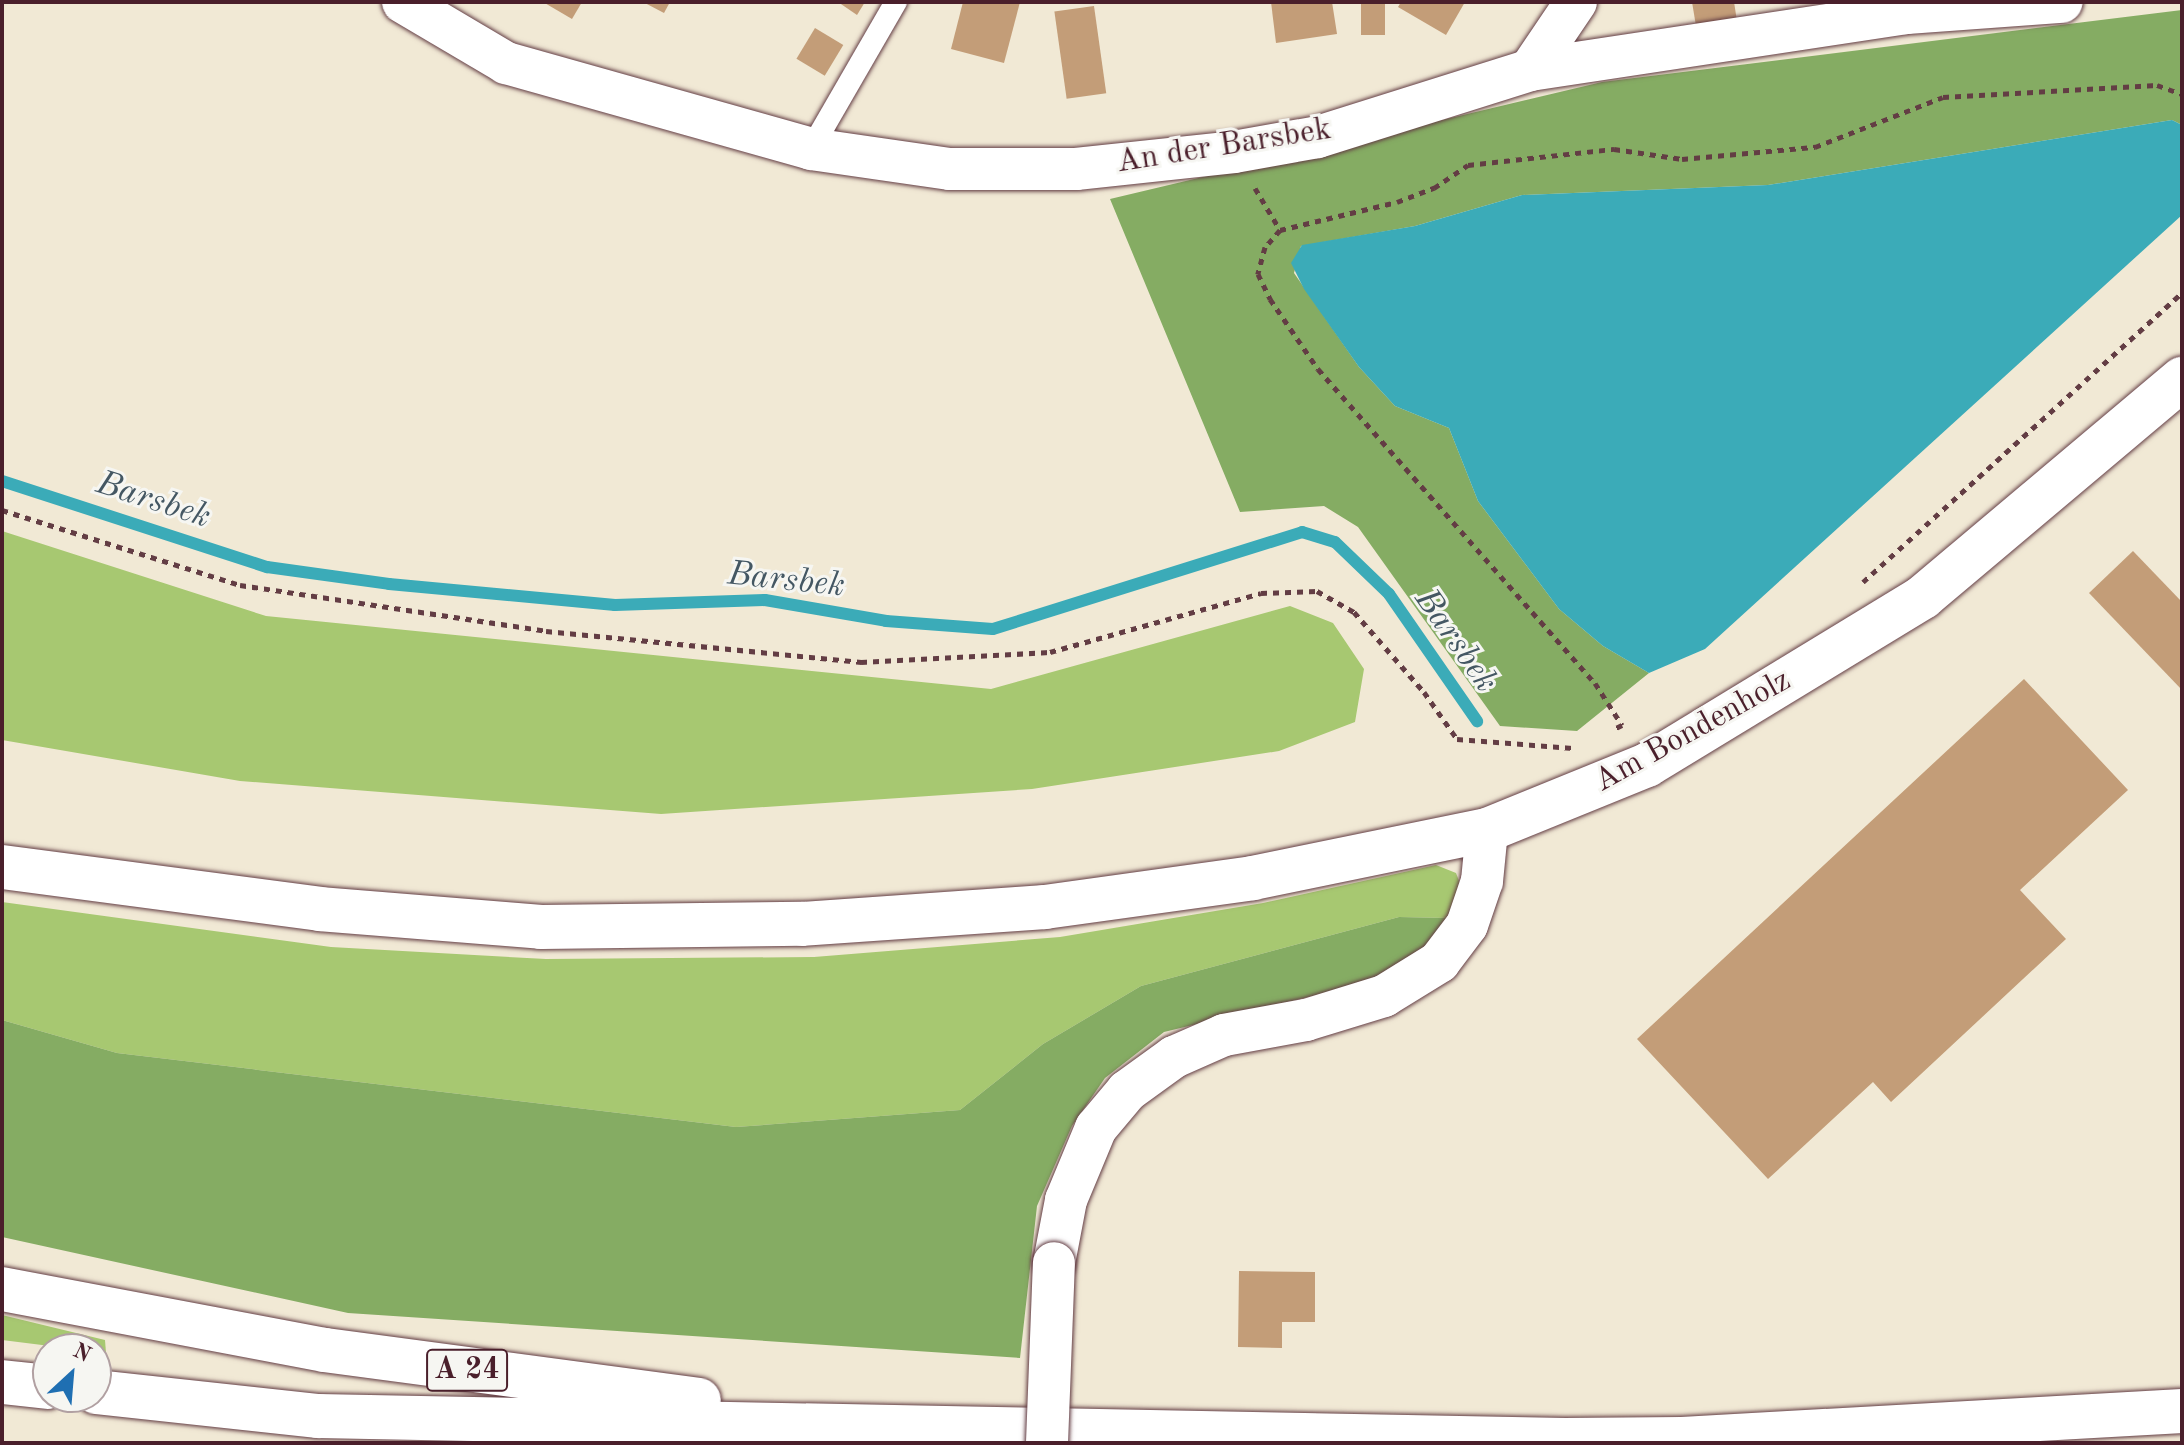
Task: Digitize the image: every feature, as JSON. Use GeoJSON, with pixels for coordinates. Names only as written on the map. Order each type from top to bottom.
{"type":"FeatureCollection","features":[{"type":"Feature","properties":{"kind":"main road","name":"Am Bondenholz"},"geometry":{"type":"LineString","coordinates":[[2,867],[319,909],[541,927],[802,924],[1045,907],[1239,880],[1487,830],[1647,765],[1923,597],[2182,379]]}},
{"type":"Feature","properties":{"kind":"main road","name":"A 24"},"geometry":{"type":"LineString","coordinates":[[2,1289],[425,1365],[935,1430]]}},
{"type":"Feature","properties":{"kind":"main road"},"geometry":{"type":"LineString","coordinates":[[2,1382],[32,1385]]}},
{"type":"Feature","properties":{"kind":"main road"},"geometry":{"type":"LineString","coordinates":[[112,1394],[318,1416],[935,1430],[1682,1439],[2182,1411]]}},
{"type":"Feature","properties":{"kind":"street","name":"An der Barsbek"},"geometry":{"type":"LineString","coordinates":[[403,2],[506,63],[811,149],[950,169],[1076,169],[1234,152],[1318,137],[1530,70],[1907,13],[2062,2]]}},
{"type":"Feature","properties":{"kind":"street"},"geometry":{"type":"LineString","coordinates":[[1530,70],[1576,2]]}},
{"type":"Feature","properties":{"kind":"street"},"geometry":{"type":"LineString","coordinates":[[1047,1443],[1054,1263],[1066,1200],[1090,1142],[1127,1091],[1174,1057],[1224,1035],[1306,1020],[1384,996],[1439,962],[1472,911],[1482,881],[1487,830]]}},
{"type":"Feature","properties":{"kind":"lane"},"geometry":{"type":"LineString","coordinates":[[811,149],[896,2]]}},
{"type":"Feature","properties":{"kind":"path"},"geometry":{"type":"LineString","coordinates":[[1647,765],[1595,683],[1318,369],[1258,274],[1265,247],[1280,230],[1397,202],[1434,188],[1468,165],[1614,149],[1682,159],[1815,147],[1943,97],[2157,85],[2182,94]]}},
{"type":"Feature","properties":{"kind":"path"},"geometry":{"type":"LineString","coordinates":[[1234,152],[1280,230]]}},
{"type":"Feature","properties":{"kind":"path"},"geometry":{"type":"LineString","coordinates":[[1853,591],[2182,293]]}},
{"type":"Feature","properties":{"kind":"path"},"geometry":{"type":"LineString","coordinates":[[2,510],[240,585],[546,631],[861,662],[1050,652],[1261,593],[1317,591],[1354,612],[1424,692],[1457,739],[1576,749],[1588,743]]}},
{"type":"Feature","properties":{"kind":"path"},"geometry":{"type":"LineString","coordinates":[[1610,731],[1637,722]]}},
{"type":"Feature","properties":{"kind":"green space"},"geometry":{"type":"Polygon","coordinates":[[[2182,10],[2182,125],[2172,120],[1768,185],[1522,195],[1415,226],[1301,246],[1294,273],[1359,367],[1395,406],[1449,428],[1478,501],[1559,609],[1603,646],[1649,673],[1577,731],[1500,726],[1358,527],[1324,506],[1240,512],[1110,199],[1602,82],[2182,10]]]}},
{"type":"Feature","properties":{"kind":"green space"},"geometry":{"type":"Polygon","coordinates":[[[2,531],[266,616],[991,689],[1290,606],[1333,623],[1364,669],[1355,722],[1279,751],[1032,789],[661,814],[240,781],[2,740],[2,531]]]}},
{"type":"Feature","properties":{"kind":"green space"},"geometry":{"type":"Polygon","coordinates":[[[1436,865],[1456,873],[1461,886],[1448,918],[1399,917],[1141,986],[1043,1044],[960,1110],[736,1127],[117,1053],[2,1020],[2,902],[331,947],[546,959],[814,957],[1060,937],[1263,903],[1436,865]]]}},
{"type":"Feature","properties":{"kind":"green space"},"geometry":{"type":"Polygon","coordinates":[[[1399,917],[1448,918],[1430,949],[1379,980],[1164,1032],[1105,1078],[1072,1126],[1037,1206],[1020,1358],[348,1313],[2,1237],[2,1020],[117,1053],[736,1127],[960,1110],[1043,1044],[1141,986],[1399,917]]]}},
{"type":"Feature","properties":{"kind":"green space"},"geometry":{"type":"Polygon","coordinates":[[[2,1315],[76,1333],[32,1333],[32,1344],[2,1340],[2,1315]]]}},
{"type":"Feature","properties":{"kind":"water"},"geometry":{"type":"Polygon","coordinates":[[[2172,120],[2182,125],[2182,215],[1705,649],[1649,673],[1603,646],[1559,609],[1478,501],[1449,428],[1395,406],[1359,367],[1304,289],[1291,263],[1302,245],[1415,226],[1522,195],[1768,185],[2172,120]]]}},
{"type":"Feature","properties":{"kind":"building"},"geometry":{"type":"Polygon","coordinates":[[[543,2],[582,2],[572,19],[543,2]]]}},
{"type":"Feature","properties":{"kind":"building"},"geometry":{"type":"Polygon","coordinates":[[[643,2],[670,2],[664,13],[643,2]]]}},
{"type":"Feature","properties":{"kind":"building"},"geometry":{"type":"Polygon","coordinates":[[[838,2],[865,2],[857,15],[838,2]]]}},
{"type":"Feature","properties":{"kind":"building"},"geometry":{"type":"Polygon","coordinates":[[[963,2],[1020,2],[1004,63],[951,49],[963,2]]]}},
{"type":"Feature","properties":{"kind":"building"},"geometry":{"type":"Polygon","coordinates":[[[1271,2],[1332,2],[1337,34],[1276,43],[1271,2]]]}},
{"type":"Feature","properties":{"kind":"building"},"geometry":{"type":"Polygon","coordinates":[[[1361,2],[1385,2],[1385,35],[1361,35],[1361,2]]]}},
{"type":"Feature","properties":{"kind":"building"},"geometry":{"type":"Polygon","coordinates":[[[1401,2],[1465,2],[1446,35],[1398,7],[1401,2]]]}},
{"type":"Feature","properties":{"kind":"building"},"geometry":{"type":"Polygon","coordinates":[[[1692,2],[1734,2],[1737,21],[1696,26],[1692,2]]]}},
{"type":"Feature","properties":{"kind":"building"},"geometry":{"type":"Polygon","coordinates":[[[1094,6],[1106,93],[1067,99],[1054,12],[1094,6]]]}},
{"type":"Feature","properties":{"kind":"building"},"geometry":{"type":"Polygon","coordinates":[[[815,28],[843,45],[825,76],[796,59],[815,28]]]}},
{"type":"Feature","properties":{"kind":"building"},"geometry":{"type":"Polygon","coordinates":[[[2133,551],[2182,602],[2182,690],[2089,593],[2133,551]]]}},
{"type":"Feature","properties":{"kind":"building"},"geometry":{"type":"Polygon","coordinates":[[[2024,679],[2128,790],[2020,890],[2066,939],[1891,1102],[1873,1082],[1768,1179],[1637,1039],[2024,679]]]}},
{"type":"Feature","properties":{"kind":"building"},"geometry":{"type":"Polygon","coordinates":[[[1239,1271],[1315,1272],[1315,1322],[1282,1322],[1282,1348],[1238,1347],[1239,1271]]]}},
{"type":"Feature","properties":{"kind":"waterway","name":"Barsbek"},"geometry":{"type":"LineString","coordinates":[[2,481],[267,567],[389,584],[615,605],[765,600],[886,621],[993,629],[1302,532],[1335,542],[1389,594],[1477,721]]}}]}
